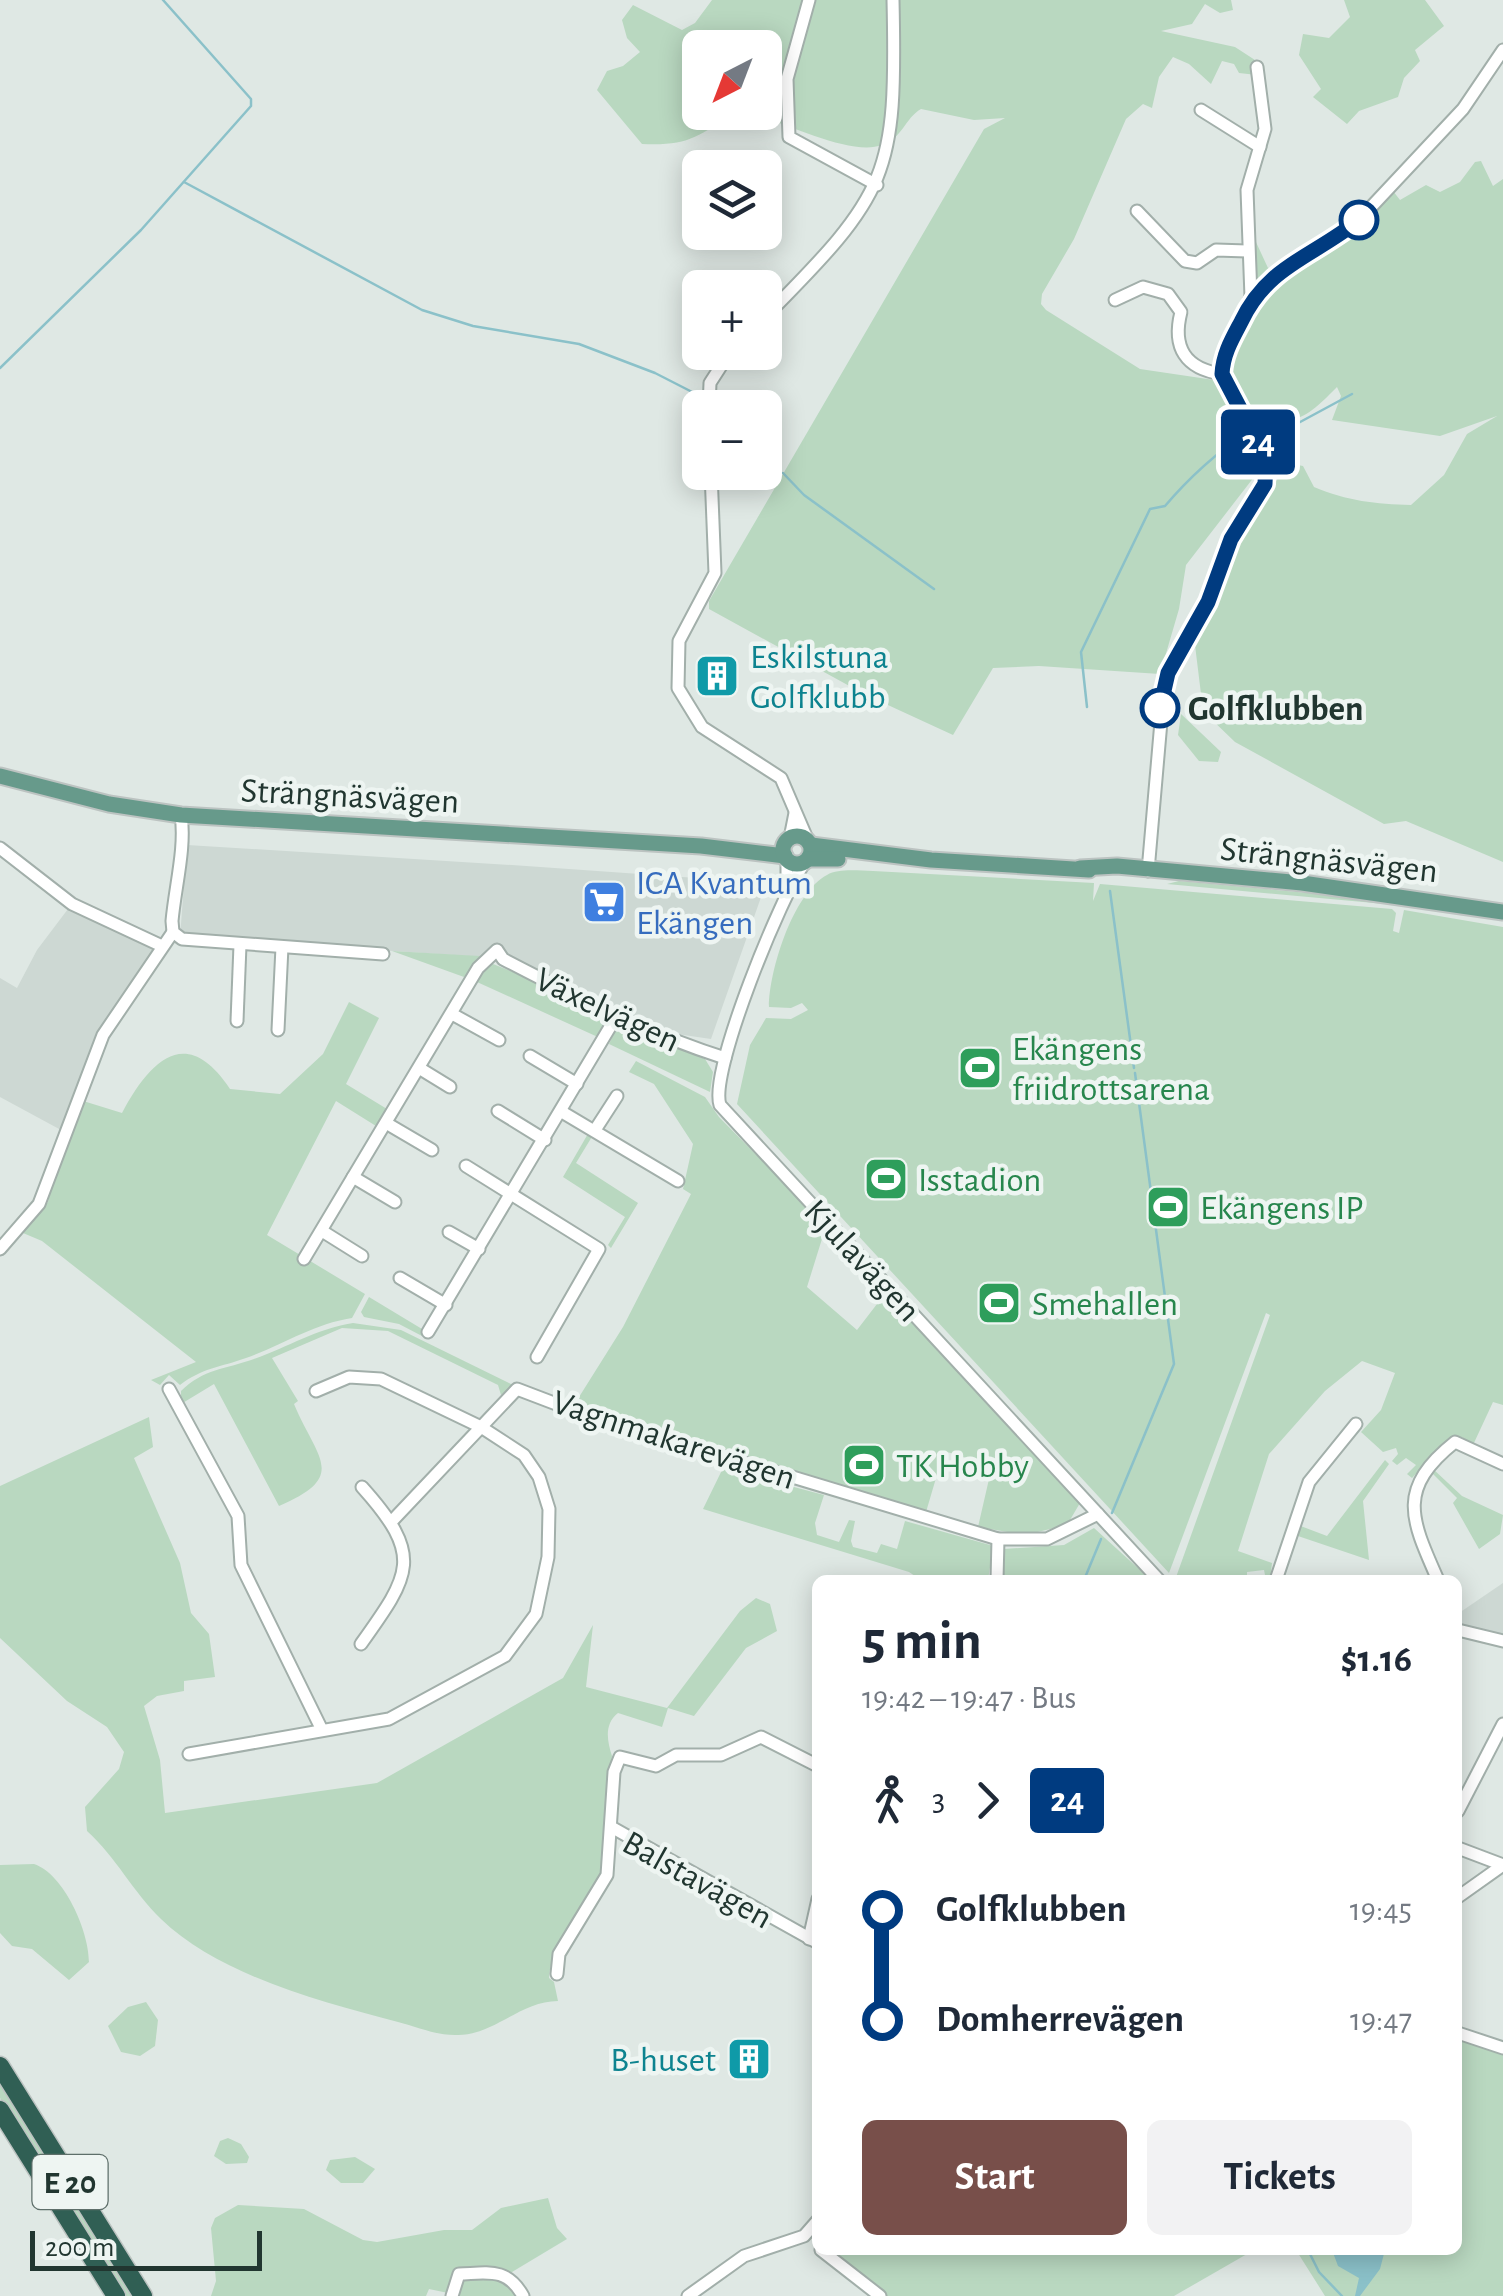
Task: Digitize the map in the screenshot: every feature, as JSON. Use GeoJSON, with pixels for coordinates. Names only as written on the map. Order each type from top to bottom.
{"type":"FeatureCollection","features":[{"type":"Feature","properties":{"kind":"highway","name":"E 20"},"geometry":{"type":"LineString","coordinates":[[0,2066],[143,2296]]}},
{"type":"Feature","properties":{"kind":"highway","name":"E 20"},"geometry":{"type":"LineString","coordinates":[[0,2110],[116,2296]]}},
{"type":"Feature","properties":{"kind":"main road","name":"Strängnäsvägen"},"geometry":{"type":"LineString","coordinates":[[0,776],[109,804],[181,814],[787,849]]}},
{"type":"Feature","properties":{"kind":"main road"},"geometry":{"type":"LineString","coordinates":[[787,849],[808,852]]}},
{"type":"Feature","properties":{"kind":"main road"},"geometry":{"type":"LineString","coordinates":[[787,849],[808,852]]}},
{"type":"Feature","properties":{"kind":"main road","name":"Strängnäsvägen"},"geometry":{"type":"LineString","coordinates":[[808,852],[1080,868],[1108,865],[1402,894],[1503,912]]}},
{"type":"Feature","properties":{"kind":"street"},"geometry":{"type":"LineString","coordinates":[[809,0],[787,79],[789,136],[877,185]]}},
{"type":"Feature","properties":{"kind":"street"},"geometry":{"type":"LineString","coordinates":[[782,298],[842,236],[877,185],[888,157],[895,106],[892,0]]}},
{"type":"Feature","properties":{"kind":"street"},"geometry":{"type":"LineString","coordinates":[[1148,871],[1164,686],[1208,602],[1231,539],[1267,474],[1266,458],[1222,374],[1223,360],[1251,297],[1273,275],[1359,220],[1464,109],[1503,50]]}},
{"type":"Feature","properties":{"kind":"street"},"geometry":{"type":"LineString","coordinates":[[1251,297],[1247,190],[1266,116],[1257,67]]}},
{"type":"Feature","properties":{"kind":"street"},"geometry":{"type":"LineString","coordinates":[[1201,110],[1260,147]]}},
{"type":"Feature","properties":{"kind":"street"},"geometry":{"type":"LineString","coordinates":[[1138,210],[1185,261],[1197,263],[1216,250],[1247,251]]}},
{"type":"Feature","properties":{"kind":"street"},"geometry":{"type":"LineString","coordinates":[[1115,300],[1143,287],[1168,294],[1181,312],[1176,337],[1183,355],[1200,370],[1222,374]]}},
{"type":"Feature","properties":{"kind":"street"},"geometry":{"type":"LineString","coordinates":[[711,490],[715,574],[679,641],[678,688],[692,717],[781,778],[808,852]]}},
{"type":"Feature","properties":{"kind":"street","name":"Kjulavägen"},"geometry":{"type":"LineString","coordinates":[[787,893],[787,849],[794,805]]}},
{"type":"Feature","properties":{"kind":"street"},"geometry":{"type":"LineString","coordinates":[[0,1249],[39,1204],[103,1035],[173,932],[178,848],[174,833],[181,814]]}},
{"type":"Feature","properties":{"kind":"street"},"geometry":{"type":"LineString","coordinates":[[0,848],[72,904],[162,946]]}},
{"type":"Feature","properties":{"kind":"street","name":"Kjulavägen"},"geometry":{"type":"LineString","coordinates":[[808,852],[787,893],[725,1058],[717,1090],[725,1112],[1154,1575]]}},
{"type":"Feature","properties":{"kind":"street"},"geometry":{"type":"LineString","coordinates":[[173,932],[191,942],[383,954]]}},
{"type":"Feature","properties":{"kind":"street"},"geometry":{"type":"LineString","coordinates":[[237,1021],[240,944]]}},
{"type":"Feature","properties":{"kind":"street"},"geometry":{"type":"LineString","coordinates":[[278,1030],[282,947]]}},
{"type":"Feature","properties":{"kind":"street","name":"Växelvägen"},"geometry":{"type":"LineString","coordinates":[[452,1014],[484,960],[497,950],[503,959],[616,1017],[676,1044],[725,1058]]}},
{"type":"Feature","properties":{"kind":"street"},"geometry":{"type":"LineString","coordinates":[[304,1259],[452,1014],[498,1040]]}},
{"type":"Feature","properties":{"kind":"street"},"geometry":{"type":"LineString","coordinates":[[428,1332],[616,1017]]}},
{"type":"Feature","properties":{"kind":"street"},"geometry":{"type":"LineString","coordinates":[[530,1056],[578,1084]]}},
{"type":"Feature","properties":{"kind":"street"},"geometry":{"type":"LineString","coordinates":[[419,1068],[450,1087]]}},
{"type":"Feature","properties":{"kind":"street"},"geometry":{"type":"LineString","coordinates":[[595,1130],[617,1096]]}},
{"type":"Feature","properties":{"kind":"street"},"geometry":{"type":"LineString","coordinates":[[498,1112],[545,1140]]}},
{"type":"Feature","properties":{"kind":"street"},"geometry":{"type":"LineString","coordinates":[[562,1112],[678,1181]]}},
{"type":"Feature","properties":{"kind":"street"},"geometry":{"type":"LineString","coordinates":[[386,1123],[432,1150]]}},
{"type":"Feature","properties":{"kind":"street"},"geometry":{"type":"LineString","coordinates":[[466,1166],[595,1245],[600,1253],[537,1358]]}},
{"type":"Feature","properties":{"kind":"street"},"geometry":{"type":"LineString","coordinates":[[353,1177],[395,1202]]}},
{"type":"Feature","properties":{"kind":"street"},"geometry":{"type":"LineString","coordinates":[[322,1231],[362,1256]]}},
{"type":"Feature","properties":{"kind":"street"},"geometry":{"type":"LineString","coordinates":[[448,1232],[479,1249]]}},
{"type":"Feature","properties":{"kind":"street"},"geometry":{"type":"LineString","coordinates":[[400,1278],[446,1306]]}},
{"type":"Feature","properties":{"kind":"street"},"geometry":{"type":"LineString","coordinates":[[189,1754],[389,1718],[506,1656],[530,1627],[542,1600],[548,1556],[546,1493],[524,1455],[481,1427],[381,1379],[349,1377],[316,1391]]}},
{"type":"Feature","properties":{"kind":"street"},"geometry":{"type":"LineString","coordinates":[[168,1388],[238,1516],[241,1565],[322,1730]]}},
{"type":"Feature","properties":{"kind":"street","name":"Vagnmakarevägen"},"geometry":{"type":"LineString","coordinates":[[481,1427],[511,1391],[522,1389],[580,1413],[998,1539],[1047,1539],[1098,1514]]}},
{"type":"Feature","properties":{"kind":"street"},"geometry":{"type":"LineString","coordinates":[[1278,1575],[1309,1482],[1356,1424]]}},
{"type":"Feature","properties":{"kind":"street"},"geometry":{"type":"LineString","coordinates":[[393,1520],[481,1427]]}},
{"type":"Feature","properties":{"kind":"street"},"geometry":{"type":"LineString","coordinates":[[1436,1575],[1412,1511],[1419,1478],[1455,1442],[1503,1464]]}},
{"type":"Feature","properties":{"kind":"street"},"geometry":{"type":"LineString","coordinates":[[361,1644],[401,1585],[403,1552],[393,1520],[362,1487]]}},
{"type":"Feature","properties":{"kind":"street"},"geometry":{"type":"LineString","coordinates":[[997,1575],[998,1539]]}},
{"type":"Feature","properties":{"kind":"street"},"geometry":{"type":"LineString","coordinates":[[1462,1631],[1503,1641]]}},
{"type":"Feature","properties":{"kind":"street"},"geometry":{"type":"LineString","coordinates":[[1462,1803],[1503,1724]]}},
{"type":"Feature","properties":{"kind":"street"},"geometry":{"type":"LineString","coordinates":[[612,1828],[615,1765],[624,1755],[656,1766],[676,1756],[722,1756],[761,1737],[812,1763]]}},
{"type":"Feature","properties":{"kind":"street","name":"Balstavägen"},"geometry":{"type":"LineString","coordinates":[[557,1974],[559,1954],[607,1874],[612,1828],[812,1940]]}},
{"type":"Feature","properties":{"kind":"street"},"geometry":{"type":"LineString","coordinates":[[1462,1850],[1503,1865]]}},
{"type":"Feature","properties":{"kind":"street"},"geometry":{"type":"LineString","coordinates":[[1462,1894],[1503,1865]]}},
{"type":"Feature","properties":{"kind":"street"},"geometry":{"type":"LineString","coordinates":[[1462,2035],[1503,2048]]}},
{"type":"Feature","properties":{"kind":"street"},"geometry":{"type":"LineString","coordinates":[[688,2296],[744,2256],[804,2236],[812,2227]]}},
{"type":"Feature","properties":{"kind":"street"},"geometry":{"type":"LineString","coordinates":[[804,2236],[812,2242]]}},
{"type":"Feature","properties":{"kind":"street"},"geometry":{"type":"LineString","coordinates":[[829,2255],[880,2296]]}},
{"type":"Feature","properties":{"kind":"street"},"geometry":{"type":"LineString","coordinates":[[452,2296],[458,2274],[498,2272],[510,2276],[523,2296]]}},
{"type":"Feature","properties":{"kind":"shaded area"},"geometry":{"type":"Polygon","coordinates":[[[187,845],[766,883],[711,1039],[670,1033],[515,959],[180,937],[187,845]]]}},
{"type":"Feature","properties":{"kind":"shaded area"},"geometry":{"type":"Polygon","coordinates":[[[68,909],[154,947],[154,955],[98,1035],[61,1130],[0,1097],[0,978],[17,988],[37,950],[68,909]]]}},
{"type":"Feature","properties":{"kind":"shaded area"},"geometry":{"type":"Polygon","coordinates":[[[1503,1583],[1503,1634],[1462,1624],[1462,1611],[1503,1583]]]}},
{"type":"Feature","properties":{"kind":"green space"},"geometry":{"type":"Polygon","coordinates":[[[712,0],[1231,0],[1233,10],[1220,13],[1205,4],[1192,24],[1161,31],[1235,47],[1255,60],[1257,75],[1239,73],[1234,64],[1222,61],[1211,84],[1189,64],[1173,57],[1159,77],[1152,108],[1143,104],[1126,119],[1074,239],[1042,294],[1041,304],[1046,310],[1140,369],[1221,381],[1260,290],[1249,248],[1249,227],[1268,268],[1286,263],[1393,191],[1400,200],[1426,185],[1440,192],[1460,182],[1475,162],[1481,161],[1493,186],[1503,179],[1503,862],[1406,821],[1384,824],[1235,742],[1208,716],[1201,694],[1194,637],[1238,534],[1292,464],[1303,466],[1314,487],[1326,492],[1362,501],[1411,505],[1444,475],[1467,434],[1497,416],[1440,436],[1332,420],[1341,396],[1337,387],[1297,418],[1250,422],[1244,427],[1261,468],[1186,565],[1179,609],[1160,674],[1039,666],[993,668],[953,735],[864,694],[709,609],[709,601],[774,490],[782,490],[782,476],[984,129],[1005,118],[974,120],[921,109],[882,145],[835,142],[782,124],[782,30],[682,30],[695,23],[712,0]]]}},
{"type":"Feature","properties":{"kind":"green space"},"geometry":{"type":"Polygon","coordinates":[[[1344,0],[1425,0],[1444,26],[1415,50],[1420,61],[1404,78],[1398,97],[1359,111],[1347,124],[1313,97],[1321,89],[1299,55],[1303,34],[1329,38],[1350,17],[1344,0]]]}},
{"type":"Feature","properties":{"kind":"green space"},"geometry":{"type":"Polygon","coordinates":[[[633,5],[682,30],[682,130],[706,130],[692,138],[642,144],[597,90],[607,71],[623,66],[640,52],[627,38],[622,20],[633,5]]]}},
{"type":"Feature","properties":{"kind":"green space"},"geometry":{"type":"Polygon","coordinates":[[[1181,714],[1221,752],[1218,762],[1199,761],[1178,735],[1181,714]]]}},
{"type":"Feature","properties":{"kind":"green space","name":"Ekängens IP"},"geometry":{"type":"Polygon","coordinates":[[[849,870],[1094,883],[1093,901],[1100,884],[1392,909],[1396,913],[1393,931],[1399,933],[1404,910],[1503,927],[1503,1405],[1493,1402],[1473,1445],[1462,1437],[1449,1440],[1412,1478],[1407,1474],[1416,1465],[1406,1458],[1397,1465],[1392,1461],[1398,1454],[1396,1448],[1383,1452],[1361,1432],[1381,1410],[1395,1373],[1362,1361],[1325,1391],[1269,1454],[1238,1551],[1272,1563],[1271,1575],[1265,1575],[1264,1570],[1247,1575],[1177,1575],[1270,1315],[1266,1313],[1169,1573],[737,1104],[750,1045],[766,1018],[791,1019],[808,1010],[802,1003],[791,1008],[769,1007],[778,954],[794,915],[815,884],[827,875],[849,870]]]}},
{"type":"Feature","properties":{"kind":"green space"},"geometry":{"type":"Polygon","coordinates":[[[1179,881],[1395,901],[1396,905],[1167,884],[1179,881]]]}},
{"type":"Feature","properties":{"kind":"green space"},"geometry":{"type":"Polygon","coordinates":[[[392,951],[480,956],[464,977],[392,951]]]}},
{"type":"Feature","properties":{"kind":"green space"},"geometry":{"type":"Polygon","coordinates":[[[488,962],[533,980],[589,1013],[607,1019],[600,1038],[477,982],[488,962]]]}},
{"type":"Feature","properties":{"kind":"green space"},"geometry":{"type":"Polygon","coordinates":[[[349,1002],[379,1018],[346,1084],[387,1109],[376,1126],[336,1101],[267,1235],[365,1294],[352,1318],[204,1371],[180,1385],[169,1375],[160,1385],[151,1380],[196,1362],[42,1241],[23,1233],[48,1202],[57,1161],[80,1100],[122,1113],[157,1065],[184,1054],[214,1069],[230,1089],[280,1094],[323,1054],[349,1002]]]}},
{"type":"Feature","properties":{"kind":"green space"},"geometry":{"type":"Polygon","coordinates":[[[625,1026],[705,1059],[713,1072],[710,1092],[609,1044],[617,1027],[625,1026]]]}},
{"type":"Feature","properties":{"kind":"green space"},"geometry":{"type":"Polygon","coordinates":[[[636,1061],[705,1097],[719,1117],[826,1226],[807,1287],[857,1330],[887,1291],[1080,1503],[1067,1525],[1025,1535],[978,1527],[992,1466],[944,1451],[926,1512],[574,1405],[623,1327],[691,1194],[683,1189],[693,1144],[654,1084],[629,1072],[636,1061]]]}},
{"type":"Feature","properties":{"kind":"green space"},"geometry":{"type":"Polygon","coordinates":[[[589,1132],[593,1135],[576,1163],[638,1203],[611,1248],[608,1245],[625,1217],[563,1177],[589,1132]]]}},
{"type":"Feature","properties":{"kind":"green space"},"geometry":{"type":"Polygon","coordinates":[[[369,1297],[427,1332],[422,1336],[399,1324],[364,1317],[361,1312],[369,1297]]]}},
{"type":"Feature","properties":{"kind":"green space"},"geometry":{"type":"Polygon","coordinates":[[[353,1323],[401,1330],[513,1385],[501,1395],[498,1385],[388,1331],[342,1328],[272,1358],[298,1401],[294,1404],[321,1464],[321,1475],[314,1485],[279,1506],[214,1384],[181,1404],[181,1391],[206,1374],[353,1323]]]}},
{"type":"Feature","properties":{"kind":"green space"},"geometry":{"type":"Polygon","coordinates":[[[149,1417],[153,1447],[134,1458],[180,1563],[191,1613],[209,1634],[215,1677],[184,1681],[184,1691],[157,1696],[144,1706],[160,1760],[165,1813],[377,1783],[563,1678],[593,1625],[586,1687],[667,1708],[740,1611],[756,1598],[770,1604],[777,1631],[746,1648],[694,1716],[668,1708],[662,1727],[618,1713],[610,1722],[612,1756],[603,1867],[593,1894],[562,1939],[551,1964],[549,1978],[554,1982],[558,2001],[532,2006],[484,2030],[450,2035],[272,1984],[185,1939],[151,1909],[87,1831],[85,1807],[119,1769],[124,1752],[107,1727],[67,1701],[0,1638],[0,1486],[149,1417]]]}},
{"type":"Feature","properties":{"kind":"green space"},"geometry":{"type":"Polygon","coordinates":[[[1385,1460],[1389,1464],[1363,1501],[1369,1560],[1295,1535],[1298,1525],[1327,1536],[1385,1460]]]}},
{"type":"Feature","properties":{"kind":"green space"},"geometry":{"type":"Polygon","coordinates":[[[723,1468],[824,1495],[815,1523],[817,1535],[839,1542],[849,1520],[855,1521],[853,1547],[877,1553],[881,1544],[897,1549],[905,1521],[990,1545],[993,1548],[989,1575],[914,1575],[703,1509],[723,1468]]]}},
{"type":"Feature","properties":{"kind":"green space"},"geometry":{"type":"Polygon","coordinates":[[[1433,1469],[1462,1496],[1503,1515],[1500,1534],[1479,1549],[1453,1503],[1457,1498],[1431,1472],[1433,1469]]]}},
{"type":"Feature","properties":{"kind":"green space"},"geometry":{"type":"Polygon","coordinates":[[[1094,1528],[1146,1575],[1003,1575],[1004,1549],[1064,1545],[1094,1528]]]}},
{"type":"Feature","properties":{"kind":"green space"},"geometry":{"type":"Polygon","coordinates":[[[34,1864],[65,1891],[85,1935],[89,1962],[69,1980],[32,1949],[12,1946],[0,1933],[0,1865],[34,1864]]]}},
{"type":"Feature","properties":{"kind":"green space"},"geometry":{"type":"Polygon","coordinates":[[[146,2002],[158,2020],[155,2046],[140,2056],[121,2052],[108,2026],[128,2007],[146,2002]]]}},
{"type":"Feature","properties":{"kind":"green space"},"geometry":{"type":"Polygon","coordinates":[[[1462,2040],[1503,2054],[1503,2296],[1325,2296],[1299,2255],[1462,2255],[1462,2040]]]}},
{"type":"Feature","properties":{"kind":"green space"},"geometry":{"type":"Polygon","coordinates":[[[0,2076],[137,2296],[125,2296],[0,2098],[0,2076]]]}},
{"type":"Feature","properties":{"kind":"green space"},"geometry":{"type":"Polygon","coordinates":[[[228,2138],[241,2144],[249,2157],[247,2163],[226,2164],[214,2156],[220,2141],[228,2138]]]}},
{"type":"Feature","properties":{"kind":"green space"},"geometry":{"type":"Polygon","coordinates":[[[355,2157],[375,2169],[363,2183],[341,2183],[326,2170],[330,2160],[355,2157]]]}},
{"type":"Feature","properties":{"kind":"green space"},"geometry":{"type":"Polygon","coordinates":[[[548,2198],[557,2228],[567,2239],[512,2272],[458,2272],[452,2276],[448,2293],[429,2289],[426,2296],[211,2296],[216,2281],[211,2228],[215,2218],[238,2205],[304,2209],[363,2240],[377,2242],[444,2230],[472,2230],[501,2208],[548,2198]]]}},
{"type":"Feature","properties":{"kind":"green space"},"geometry":{"type":"Polygon","coordinates":[[[833,2255],[1245,2255],[1174,2296],[884,2296],[833,2255]]]}},
{"type":"Feature","properties":{"kind":"green space"},"geometry":{"type":"Polygon","coordinates":[[[505,2277],[519,2296],[455,2296],[460,2279],[505,2277]]]}},
{"type":"Feature","properties":{"kind":"water"},"geometry":{"type":"Polygon","coordinates":[[[1334,2255],[1384,2255],[1380,2269],[1360,2296],[1355,2296],[1359,2278],[1338,2266],[1334,2255]]]}},
{"type":"Feature","properties":{"kind":"waterway"},"geometry":{"type":"LineString","coordinates":[[0,368],[141,230],[251,106],[251,99],[163,0]]}},
{"type":"Feature","properties":{"kind":"waterway"},"geometry":{"type":"LineString","coordinates":[[184,182],[422,310],[473,326],[579,344],[688,390]]}},
{"type":"Feature","properties":{"kind":"waterway"},"geometry":{"type":"LineString","coordinates":[[1258,427],[1269,422],[1289,428],[1352,394]]}},
{"type":"Feature","properties":{"kind":"waterway"},"geometry":{"type":"LineString","coordinates":[[1087,707],[1081,652],[1150,509],[1165,506],[1202,467],[1246,433]]}},
{"type":"Feature","properties":{"kind":"waterway"},"geometry":{"type":"LineString","coordinates":[[783,473],[804,495],[934,589]]}},
{"type":"Feature","properties":{"kind":"waterway"},"geometry":{"type":"LineString","coordinates":[[1110,891],[1134,1068]]}},
{"type":"Feature","properties":{"kind":"waterway"},"geometry":{"type":"LineString","coordinates":[[1112,1513],[1174,1364],[1135,1073]]}},
{"type":"Feature","properties":{"kind":"waterway"},"geometry":{"type":"LineString","coordinates":[[1086,1575],[1101,1539]]}},
{"type":"Feature","properties":{"kind":"waterway"},"geometry":{"type":"LineString","coordinates":[[1310,2255],[1319,2272],[1342,2296]]}},
{"type":"Feature","properties":{"kind":"bus line","name":"24"},"geometry":{"type":"LineString","coordinates":[[1160,708],[1168,673],[1208,602],[1231,539],[1265,484],[1267,474],[1261,446],[1222,374],[1223,360],[1251,297],[1264,283],[1359,220]]}},
{"type":"Feature","properties":{"kind":"place","name":"Eskilstuna Golfklubb"},"geometry":{"type":"Point","coordinates":[717,676]}},
{"type":"Feature","properties":{"kind":"place","name":"Golfklubben"},"geometry":{"type":"Point","coordinates":[1160,708]}},
{"type":"Feature","properties":{"kind":"place","name":"ICA Kvantum Ekängen"},"geometry":{"type":"Point","coordinates":[604,902]}},
{"type":"Feature","properties":{"kind":"place","name":"Ekängens friidrottsarena"},"geometry":{"type":"Point","coordinates":[980,1068]}},
{"type":"Feature","properties":{"kind":"place","name":"Isstadion"},"geometry":{"type":"Point","coordinates":[886,1179]}},
{"type":"Feature","properties":{"kind":"place","name":"Ekängens IP"},"geometry":{"type":"Point","coordinates":[1168,1207]}},
{"type":"Feature","properties":{"kind":"place","name":"Smehallen"},"geometry":{"type":"Point","coordinates":[999,1303]}},
{"type":"Feature","properties":{"kind":"place","name":"TK Hobby"},"geometry":{"type":"Point","coordinates":[864,1465]}},
{"type":"Feature","properties":{"kind":"place","name":"B-huset"},"geometry":{"type":"Point","coordinates":[749,2059]}}]}
